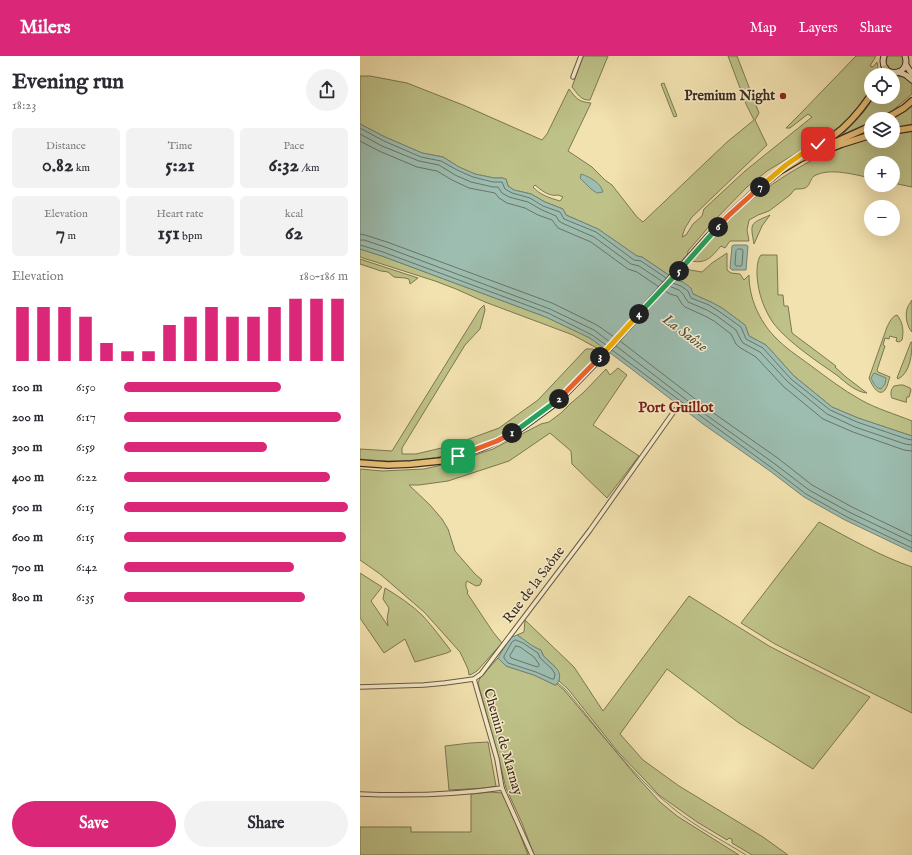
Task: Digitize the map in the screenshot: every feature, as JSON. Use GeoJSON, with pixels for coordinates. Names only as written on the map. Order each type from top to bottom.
{"type":"FeatureCollection","features":[{"type":"Feature","properties":{"kind":"main road"},"geometry":{"type":"LineString","coordinates":[[883,56],[885,68]]}},
{"type":"Feature","properties":{"kind":"main road"},"geometry":{"type":"LineString","coordinates":[[900,71],[904,68],[907,59]]}},
{"type":"Feature","properties":{"kind":"main road"},"geometry":{"type":"LineString","coordinates":[[907,59],[912,74]]}},
{"type":"Feature","properties":{"kind":"main road"},"geometry":{"type":"LineString","coordinates":[[900,73],[912,80]]}},
{"type":"Feature","properties":{"kind":"main road"},"geometry":{"type":"LineString","coordinates":[[897,112],[912,101]]}},
{"type":"Feature","properties":{"kind":"main road"},"geometry":{"type":"LineString","coordinates":[[360,463],[388,465],[411,464],[440,461],[458,456],[497,441],[517,430],[558,401],[599,359],[728,216],[764,184],[806,151],[845,127],[865,104]]}},
{"type":"Feature","properties":{"kind":"main road"},"geometry":{"type":"LineString","coordinates":[[900,130],[912,128]]}},
{"type":"Feature","properties":{"kind":"main road"},"geometry":{"type":"LineString","coordinates":[[780,171],[812,152],[864,129]]}},
{"type":"Feature","properties":{"kind":"main road"},"geometry":{"type":"LineString","coordinates":[[764,184],[807,159],[850,141],[864,137]]}},
{"type":"Feature","properties":{"kind":"street"},"geometry":{"type":"LineString","coordinates":[[573,77],[581,56]]}},
{"type":"Feature","properties":{"kind":"street","name":"Rue de la Saône"},"geometry":{"type":"LineString","coordinates":[[474,679],[481,674],[590,530],[675,410]]}},
{"type":"Feature","properties":{"kind":"street"},"geometry":{"type":"LineString","coordinates":[[360,687],[424,685],[474,679]]}},
{"type":"Feature","properties":{"kind":"street","name":"Chemin de Marnay"},"geometry":{"type":"LineString","coordinates":[[474,679],[497,759],[502,788],[532,855]]}},
{"type":"Feature","properties":{"kind":"street"},"geometry":{"type":"LineString","coordinates":[[360,794],[430,795],[502,788]]}},
{"type":"Feature","properties":{"kind":"green space"},"geometry":{"type":"Polygon","coordinates":[[[583,56],[608,56],[590,100],[582,98],[572,87],[583,56]]]}},
{"type":"Feature","properties":{"kind":"green space"},"geometry":{"type":"Polygon","coordinates":[[[728,56],[737,56],[759,113],[755,120],[767,145],[692,217],[685,228],[682,237],[686,235],[693,224],[702,216],[704,209],[745,171],[812,117],[808,114],[790,128],[786,128],[856,56],[876,56],[870,66],[873,67],[877,62],[878,68],[864,68],[864,103],[855,115],[829,137],[803,149],[767,171],[747,187],[712,223],[688,251],[686,267],[690,270],[702,272],[727,253],[727,270],[731,273],[740,274],[744,280],[749,275],[749,284],[759,316],[778,340],[828,379],[854,396],[873,406],[912,421],[912,436],[858,418],[832,407],[794,376],[766,345],[749,336],[745,325],[722,308],[693,294],[683,282],[676,280],[642,257],[637,256],[598,229],[566,215],[563,209],[545,202],[531,194],[514,190],[508,186],[506,179],[475,174],[459,167],[443,157],[422,153],[360,124],[360,76],[370,76],[407,83],[463,105],[542,140],[547,134],[569,89],[578,99],[583,102],[591,103],[568,151],[592,167],[612,185],[637,217],[643,222],[727,142],[754,120],[746,104],[728,56]],[[535,185],[533,187],[542,194],[560,201],[563,197],[548,194],[535,185]]]}},
{"type":"Feature","properties":{"kind":"green space"},"geometry":{"type":"Polygon","coordinates":[[[888,56],[903,56],[904,64],[900,68],[890,68],[886,62],[888,56]]]}},
{"type":"Feature","properties":{"kind":"green space"},"geometry":{"type":"Polygon","coordinates":[[[900,77],[905,77],[912,82],[912,94],[891,112],[864,112],[864,125],[842,135],[863,113],[869,104],[900,104],[900,77]]]}},
{"type":"Feature","properties":{"kind":"green space"},"geometry":{"type":"Polygon","coordinates":[[[664,83],[677,116],[674,117],[661,84],[664,83]]]}},
{"type":"Feature","properties":{"kind":"green space"},"geometry":{"type":"Polygon","coordinates":[[[912,106],[912,126],[900,128],[900,114],[912,106]]]}},
{"type":"Feature","properties":{"kind":"green space"},"geometry":{"type":"Polygon","coordinates":[[[912,131],[912,187],[900,184],[900,156],[864,156],[864,177],[842,172],[820,173],[813,177],[807,187],[803,189],[795,189],[790,195],[769,211],[749,220],[747,230],[749,241],[730,241],[725,248],[721,246],[708,259],[696,262],[691,261],[723,224],[765,189],[796,169],[827,153],[864,140],[864,148],[900,148],[900,133],[912,131]]]}},
{"type":"Feature","properties":{"kind":"green space"},"geometry":{"type":"Polygon","coordinates":[[[770,215],[762,226],[754,244],[752,231],[753,225],[758,220],[770,215]]]}},
{"type":"Feature","properties":{"kind":"green space"},"geometry":{"type":"Polygon","coordinates":[[[360,249],[546,317],[590,338],[604,348],[602,351],[573,335],[485,302],[435,281],[360,257],[360,249]]]}},
{"type":"Feature","properties":{"kind":"green space"},"geometry":{"type":"Polygon","coordinates":[[[761,255],[777,255],[778,295],[783,295],[784,306],[788,306],[792,333],[836,366],[835,367],[846,377],[867,393],[851,387],[796,345],[780,331],[770,319],[760,295],[757,275],[757,267],[761,255]]]}},
{"type":"Feature","properties":{"kind":"green space"},"geometry":{"type":"Polygon","coordinates":[[[360,259],[418,278],[410,284],[409,279],[394,277],[388,272],[360,264],[360,259]]]}},
{"type":"Feature","properties":{"kind":"green space"},"geometry":{"type":"Polygon","coordinates":[[[912,300],[912,332],[907,321],[906,312],[912,300]]]}},
{"type":"Feature","properties":{"kind":"green space"},"geometry":{"type":"Polygon","coordinates":[[[484,305],[485,310],[480,329],[465,345],[402,448],[402,454],[416,454],[450,446],[499,428],[538,400],[586,349],[593,349],[600,353],[570,385],[536,414],[505,433],[488,441],[453,454],[436,458],[403,461],[360,459],[360,449],[392,451],[480,309],[484,305]]]}},
{"type":"Feature","properties":{"kind":"green space"},"geometry":{"type":"Polygon","coordinates":[[[897,315],[901,321],[903,333],[902,340],[899,342],[896,341],[897,338],[890,336],[889,339],[885,338],[883,345],[885,346],[877,370],[878,372],[890,377],[885,390],[880,392],[875,389],[869,378],[887,327],[892,318],[897,315]]]}},
{"type":"Feature","properties":{"kind":"green space"},"geometry":{"type":"Polygon","coordinates":[[[911,342],[912,347],[910,363],[905,373],[898,379],[897,378],[911,342]]]}},
{"type":"Feature","properties":{"kind":"green space"},"geometry":{"type":"Polygon","coordinates":[[[618,368],[627,375],[593,425],[639,456],[607,498],[572,464],[571,451],[550,433],[509,461],[448,481],[409,485],[442,519],[448,529],[455,551],[482,580],[480,585],[476,586],[467,581],[467,593],[502,643],[477,671],[469,675],[468,669],[460,652],[424,612],[380,574],[360,560],[360,469],[382,471],[424,469],[455,462],[493,449],[541,424],[549,422],[584,392],[606,369],[610,375],[618,368]]]}},
{"type":"Feature","properties":{"kind":"green space"},"geometry":{"type":"Polygon","coordinates":[[[900,385],[910,388],[911,390],[909,397],[907,397],[907,402],[892,398],[891,393],[893,387],[900,385]]]}},
{"type":"Feature","properties":{"kind":"green space"},"geometry":{"type":"Polygon","coordinates":[[[819,522],[876,552],[912,567],[912,713],[775,644],[741,623],[819,522]]]}},
{"type":"Feature","properties":{"kind":"green space"},"geometry":{"type":"Polygon","coordinates":[[[360,573],[382,587],[371,601],[388,626],[387,619],[389,608],[383,599],[385,588],[410,604],[423,616],[451,651],[415,662],[405,639],[384,653],[360,618],[360,573]]]}},
{"type":"Feature","properties":{"kind":"green space"},"geometry":{"type":"Polygon","coordinates":[[[689,596],[769,646],[870,697],[813,769],[739,723],[667,669],[620,734],[643,760],[679,786],[763,837],[788,855],[752,855],[732,843],[732,839],[729,838],[727,840],[697,822],[659,795],[618,752],[568,689],[559,681],[555,666],[543,655],[541,650],[517,635],[524,632],[525,620],[574,667],[603,711],[689,596]]]}},
{"type":"Feature","properties":{"kind":"green space"},"geometry":{"type":"Polygon","coordinates":[[[498,658],[506,666],[534,675],[555,685],[557,684],[564,690],[660,802],[677,816],[739,855],[534,855],[522,823],[506,788],[478,683],[480,678],[498,658]]]}},
{"type":"Feature","properties":{"kind":"green space"},"geometry":{"type":"Polygon","coordinates":[[[488,742],[496,786],[449,790],[445,746],[488,742]]]}},
{"type":"Feature","properties":{"kind":"green space"},"geometry":{"type":"Polygon","coordinates":[[[490,792],[502,793],[528,855],[360,855],[360,827],[411,827],[411,832],[471,832],[471,794],[490,792]]]}},
{"type":"Feature","properties":{"kind":"water","name":"La Saône"},"geometry":{"type":"Polygon","coordinates":[[[360,124],[422,153],[443,157],[459,167],[475,174],[506,179],[508,186],[514,190],[531,194],[545,202],[563,209],[566,215],[598,229],[637,256],[642,257],[676,280],[683,282],[691,288],[693,294],[722,308],[745,325],[749,336],[766,345],[794,376],[832,407],[858,418],[912,436],[912,552],[845,520],[804,497],[703,424],[590,338],[546,317],[360,249],[360,124]]]}},
{"type":"Feature","properties":{"kind":"water"},"geometry":{"type":"Polygon","coordinates":[[[581,174],[595,181],[603,192],[597,193],[591,189],[580,178],[581,174]]]}},
{"type":"Feature","properties":{"kind":"water"},"geometry":{"type":"Polygon","coordinates":[[[732,246],[748,246],[746,270],[732,270],[730,268],[732,246]]]}},
{"type":"Feature","properties":{"kind":"water"},"geometry":{"type":"Polygon","coordinates":[[[874,373],[886,378],[885,384],[881,389],[873,383],[871,378],[874,373]]]}},
{"type":"Feature","properties":{"kind":"water"},"geometry":{"type":"Polygon","coordinates":[[[517,635],[541,650],[546,659],[556,668],[560,675],[557,684],[555,685],[534,675],[506,666],[498,658],[510,638],[517,635]]]}},
{"type":"Feature","properties":{"kind":"waterway"},"geometry":{"type":"LineString","coordinates":[[558,683],[566,690],[630,768],[659,796],[691,822],[746,855]]}},
{"type":"Feature","properties":{"kind":"place","name":"Premium Night"},"geometry":{"type":"Point","coordinates":[783,96]}},
{"type":"Feature","properties":{"kind":"district","name":"Port Guillot"},"geometry":{"type":"Point","coordinates":[676,407]}},
{"type":"Feature","properties":{"kind":"route"},"geometry":{"type":"LineString","coordinates":[[458,456],[497,441],[517,430],[558,401],[599,359],[728,216],[786,165],[818,144]]}}]}
